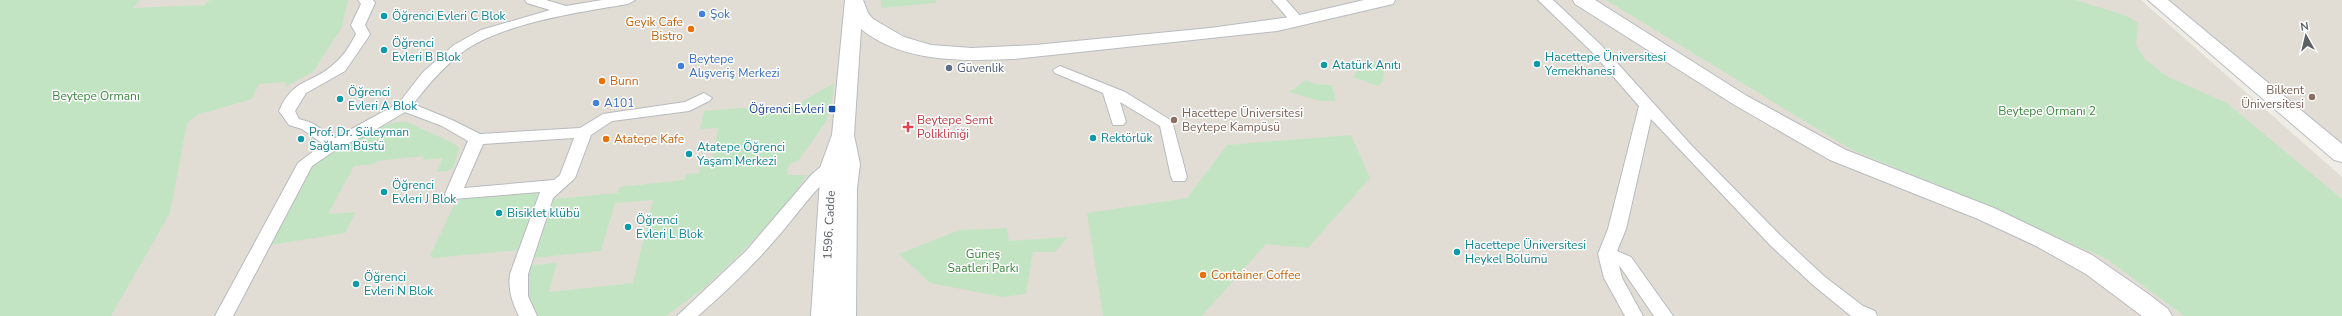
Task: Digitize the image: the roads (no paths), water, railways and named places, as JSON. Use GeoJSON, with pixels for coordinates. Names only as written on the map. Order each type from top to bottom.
{"type":"FeatureCollection","features":[{"type":"Feature","properties":{"kind":"street"},"geometry":{"type":"LineString","coordinates":[[334,144],[307,126],[294,122],[288,117],[287,112],[293,96],[300,88],[336,70],[350,55],[364,34],[358,26],[368,2],[365,0]]}},
{"type":"Feature","properties":{"kind":"street"},"geometry":{"type":"LineString","coordinates":[[532,0],[565,10]]}},
{"type":"Feature","properties":{"kind":"street"},"geometry":{"type":"LineString","coordinates":[[224,316],[306,163],[334,144],[362,131],[404,106],[428,75],[459,48],[486,33],[565,10],[628,0]]}},
{"type":"Feature","properties":{"kind":"street"},"geometry":{"type":"LineString","coordinates":[[1279,0],[1298,20]]}},
{"type":"Feature","properties":{"kind":"street"},"geometry":{"type":"LineString","coordinates":[[854,2],[858,16],[871,29],[892,38],[931,51],[988,54],[1147,40],[1298,20],[1386,0]]}},
{"type":"Feature","properties":{"kind":"street"},"geometry":{"type":"LineString","coordinates":[[1545,0],[1596,48],[1686,150],[1777,242],[1824,285],[1857,312],[1868,316]]}},
{"type":"Feature","properties":{"kind":"street"},"geometry":{"type":"LineString","coordinates":[[1571,0],[1720,96],[1799,142],[1832,160],[1960,211],[2061,256],[2113,289],[2147,316]]}},
{"type":"Feature","properties":{"kind":"street"},"geometry":{"type":"LineString","coordinates":[[1582,0],[1740,100],[1815,143],[1838,155],[2023,231],[2073,255],[2120,286],[2159,316]]}},
{"type":"Feature","properties":{"kind":"street"},"geometry":{"type":"LineString","coordinates":[[2157,0],[2342,155]]}},
{"type":"Feature","properties":{"kind":"street","name":"1596. Cadde"},"geometry":{"type":"LineString","coordinates":[[824,316],[843,135],[854,2]]}},
{"type":"Feature","properties":{"kind":"street"},"geometry":{"type":"LineString","coordinates":[[849,55],[853,49],[867,43],[892,38]]}},
{"type":"Feature","properties":{"kind":"street"},"geometry":{"type":"LineString","coordinates":[[1060,70],[1110,91],[1167,124],[1179,177]]}},
{"type":"Feature","properties":{"kind":"street"},"geometry":{"type":"LineString","coordinates":[[1110,91],[1118,122]]}},
{"type":"Feature","properties":{"kind":"street"},"geometry":{"type":"LineString","coordinates":[[404,106],[447,123],[477,140],[584,133],[608,117],[689,106],[704,98]]}},
{"type":"Feature","properties":{"kind":"street"},"geometry":{"type":"LineString","coordinates":[[1634,316],[1614,278],[1607,254],[1617,229],[1647,104]]}},
{"type":"Feature","properties":{"kind":"street"},"geometry":{"type":"LineString","coordinates":[[528,316],[519,299],[517,287],[519,274],[546,195],[567,178],[584,133]]}},
{"type":"Feature","properties":{"kind":"street"},"geometry":{"type":"LineString","coordinates":[[477,140],[453,194],[557,185]]}},
{"type":"Feature","properties":{"kind":"street"},"geometry":{"type":"LineString","coordinates":[[686,316],[726,281],[772,234],[805,192],[840,162]]}},
{"type":"Feature","properties":{"kind":"street","name":"1596. Cadde"},"geometry":{"type":"LineString","coordinates":[[840,162],[843,316]]}},
{"type":"Feature","properties":{"kind":"street"},"geometry":{"type":"LineString","coordinates":[[1607,254],[1625,261],[1664,316]]}},
{"type":"Feature","properties":{"kind":"place","name":"Şok"},"geometry":{"type":"Point","coordinates":[702,14]}},
{"type":"Feature","properties":{"kind":"place","name":"Öğrenci Evleri C Blok"},"geometry":{"type":"Point","coordinates":[384,16]}},
{"type":"Feature","properties":{"kind":"place","name":"Geyik Cafe Bistro"},"geometry":{"type":"Point","coordinates":[691,29]}},
{"type":"Feature","properties":{"kind":"place","name":"Öğrenci Evleri B Blok"},"geometry":{"type":"Point","coordinates":[384,50]}},
{"type":"Feature","properties":{"kind":"place","name":"Hacettepe Üniversitesi Yemekhanesi"},"geometry":{"type":"Point","coordinates":[1537,64]}},
{"type":"Feature","properties":{"kind":"place","name":"Atatürk Anıtı"},"geometry":{"type":"Point","coordinates":[1324,65]}},
{"type":"Feature","properties":{"kind":"place","name":"Beytepe Alışveriş Merkezi"},"geometry":{"type":"Point","coordinates":[681,66]}},
{"type":"Feature","properties":{"kind":"place","name":"Güvenlik"},"geometry":{"type":"Point","coordinates":[949,68]}},
{"type":"Feature","properties":{"kind":"place","name":"Bunn"},"geometry":{"type":"Point","coordinates":[602,81]}},
{"type":"Feature","properties":{"kind":"place","name":"Bilkent Üniversitesi"},"geometry":{"type":"Point","coordinates":[2312,97]}},
{"type":"Feature","properties":{"kind":"place","name":"Öğrenci Evleri A Blok"},"geometry":{"type":"Point","coordinates":[340,99]}},
{"type":"Feature","properties":{"kind":"place","name":"A101"},"geometry":{"type":"Point","coordinates":[596,103]}},
{"type":"Feature","properties":{"kind":"place","name":"Öğrenci Evleri"},"geometry":{"type":"Point","coordinates":[832,109]}},
{"type":"Feature","properties":{"kind":"place","name":"Hacettepe Üniversitesi Beytepe Kampüsü"},"geometry":{"type":"Point","coordinates":[1174,120]}},
{"type":"Feature","properties":{"kind":"place","name":"Beytepe Semt Polikliniği"},"geometry":{"type":"Point","coordinates":[908,127]}},
{"type":"Feature","properties":{"kind":"place","name":"Rektörlük"},"geometry":{"type":"Point","coordinates":[1093,138]}},
{"type":"Feature","properties":{"kind":"place","name":"Prof. Dr. Süleyman Sağlam Büstü"},"geometry":{"type":"Point","coordinates":[301,139]}},
{"type":"Feature","properties":{"kind":"place","name":"Atatepe Kafe"},"geometry":{"type":"Point","coordinates":[606,139]}},
{"type":"Feature","properties":{"kind":"place","name":"Atatepe Öğrenci Yaşam Merkezi"},"geometry":{"type":"Point","coordinates":[689,154]}},
{"type":"Feature","properties":{"kind":"place","name":"Öğrenci Evleri J Blok"},"geometry":{"type":"Point","coordinates":[384,192]}},
{"type":"Feature","properties":{"kind":"place","name":"Bisiklet klübü"},"geometry":{"type":"Point","coordinates":[499,213]}},
{"type":"Feature","properties":{"kind":"place","name":"Öğrenci Evleri L Blok"},"geometry":{"type":"Point","coordinates":[628,227]}},
{"type":"Feature","properties":{"kind":"place","name":"Hacettepe Üniversitesi Heykel Bölümü"},"geometry":{"type":"Point","coordinates":[1457,252]}},
{"type":"Feature","properties":{"kind":"place","name":"Container Coffee"},"geometry":{"type":"Point","coordinates":[1203,275]}},
{"type":"Feature","properties":{"kind":"place","name":"Öğrenci Evleri N Blok"},"geometry":{"type":"Point","coordinates":[356,284]}},
{"type":"Feature","properties":{"kind":"park label","name":"Beytepe Ormanı"},"geometry":{"type":"Point","coordinates":[96,96]}},
{"type":"Feature","properties":{"kind":"park label","name":"Beytepe Ormanı 2"},"geometry":{"type":"Point","coordinates":[2047,111]}},
{"type":"Feature","properties":{"kind":"park label","name":"Güneş Saatleri Parkı"},"geometry":{"type":"Point","coordinates":[983,261]}}]}
